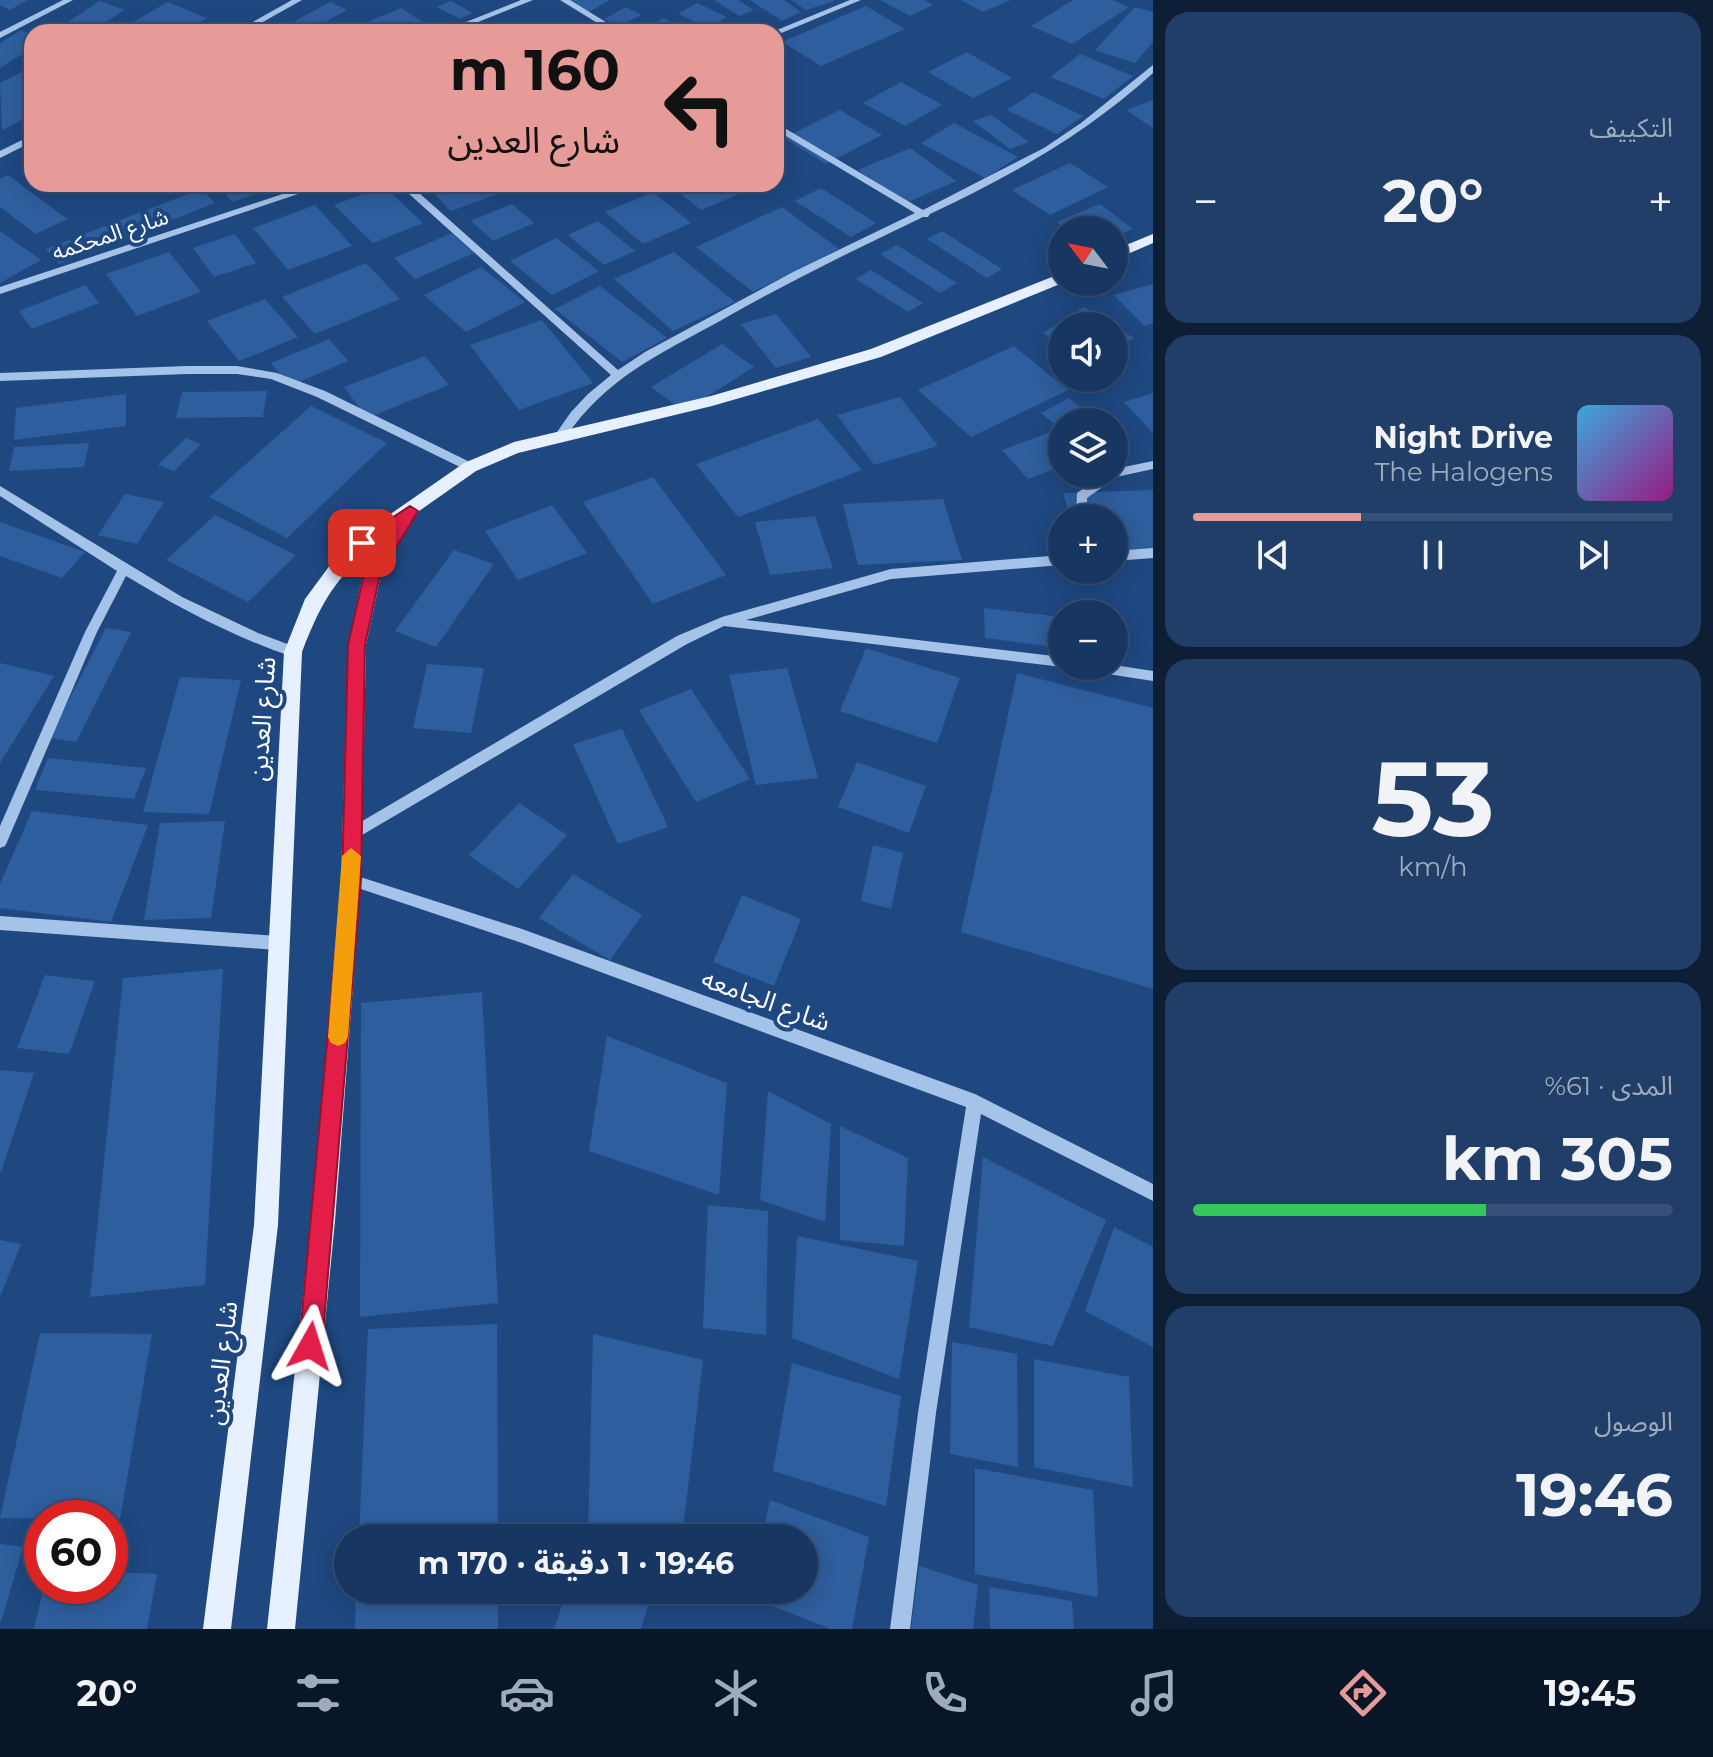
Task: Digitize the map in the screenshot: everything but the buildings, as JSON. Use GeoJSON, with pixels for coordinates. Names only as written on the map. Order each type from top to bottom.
{"type":"FeatureCollection","features":[{"type":"Feature","properties":{"kind":"main road"},"geometry":{"type":"LineString","coordinates":[[1128,250],[1153,238]]}},
{"type":"Feature","properties":{"kind":"main road","name":"شارع العدين"},"geometry":{"type":"LineString","coordinates":[[217,1629],[266,1225],[293,652],[300,627],[325,583],[362,543],[470,467],[514,448],[712,401],[876,353],[1048,284]]}},
{"type":"Feature","properties":{"kind":"main road"},"geometry":{"type":"LineString","coordinates":[[281,1629],[323,1221],[351,880],[359,625],[372,574],[395,531],[410,511]]}},
{"type":"Feature","properties":{"kind":"street"},"geometry":{"type":"LineString","coordinates":[[0,35],[69,0]]}},
{"type":"Feature","properties":{"kind":"street"},"geometry":{"type":"LineString","coordinates":[[254,24],[298,0]]}},
{"type":"Feature","properties":{"kind":"street"},"geometry":{"type":"LineString","coordinates":[[466,24],[529,0]]}},
{"type":"Feature","properties":{"kind":"street"},"geometry":{"type":"LineString","coordinates":[[564,0],[604,24]]}},
{"type":"Feature","properties":{"kind":"street"},"geometry":{"type":"LineString","coordinates":[[784,29],[857,0]]}},
{"type":"Feature","properties":{"kind":"street"},"geometry":{"type":"LineString","coordinates":[[561,435],[584,402],[616,374],[773,287],[925,215],[1071,136],[1127,94],[1153,68]]}},
{"type":"Feature","properties":{"kind":"street"},"geometry":{"type":"LineString","coordinates":[[784,131],[925,215]]}},
{"type":"Feature","properties":{"kind":"street"},"geometry":{"type":"LineString","coordinates":[[0,155],[24,142]]}},
{"type":"Feature","properties":{"kind":"street","name":"شارع المحكمه"},"geometry":{"type":"LineString","coordinates":[[0,291],[299,192]]}},
{"type":"Feature","properties":{"kind":"street"},"geometry":{"type":"LineString","coordinates":[[412,192],[616,374]]}},
{"type":"Feature","properties":{"kind":"street"},"geometry":{"type":"LineString","coordinates":[[0,377],[187,370],[237,370],[273,376],[321,394],[470,467]]}},
{"type":"Feature","properties":{"kind":"street"},"geometry":{"type":"LineString","coordinates":[[1128,471],[1153,465]]}},
{"type":"Feature","properties":{"kind":"street"},"geometry":{"type":"LineString","coordinates":[[1081,504],[1081,496],[1093,488]]}},
{"type":"Feature","properties":{"kind":"street"},"geometry":{"type":"LineString","coordinates":[[0,490],[190,609],[250,637],[293,652]]}},
{"type":"Feature","properties":{"kind":"street"},"geometry":{"type":"LineString","coordinates":[[1128,555],[1153,553]]}},
{"type":"Feature","properties":{"kind":"street"},"geometry":{"type":"LineString","coordinates":[[352,834],[682,640],[722,622],[891,574],[1048,561]]}},
{"type":"Feature","properties":{"kind":"street"},"geometry":{"type":"LineString","coordinates":[[0,842],[91,632],[124,569]]}},
{"type":"Feature","properties":{"kind":"street"},"geometry":{"type":"LineString","coordinates":[[722,622],[1048,660]]}},
{"type":"Feature","properties":{"kind":"street"},"geometry":{"type":"LineString","coordinates":[[1128,672],[1153,676]]}},
{"type":"Feature","properties":{"kind":"street","name":"شارع الجامعه"},"geometry":{"type":"LineString","coordinates":[[351,880],[522,936],[975,1102],[1153,1193]]}},
{"type":"Feature","properties":{"kind":"street"},"geometry":{"type":"LineString","coordinates":[[0,923],[277,943]]}},
{"type":"Feature","properties":{"kind":"street"},"geometry":{"type":"LineString","coordinates":[[900,1629],[927,1413],[975,1102]]}},
{"type":"Feature","properties":{"kind":"slow traffic"},"geometry":{"type":"LineString","coordinates":[[338,1037],[351,856]]}},
{"type":"Feature","properties":{"kind":"route"},"geometry":{"type":"LineString","coordinates":[[310,1346],[351,880],[359,625],[372,574],[382,552],[410,511],[362,543]]}}]}
